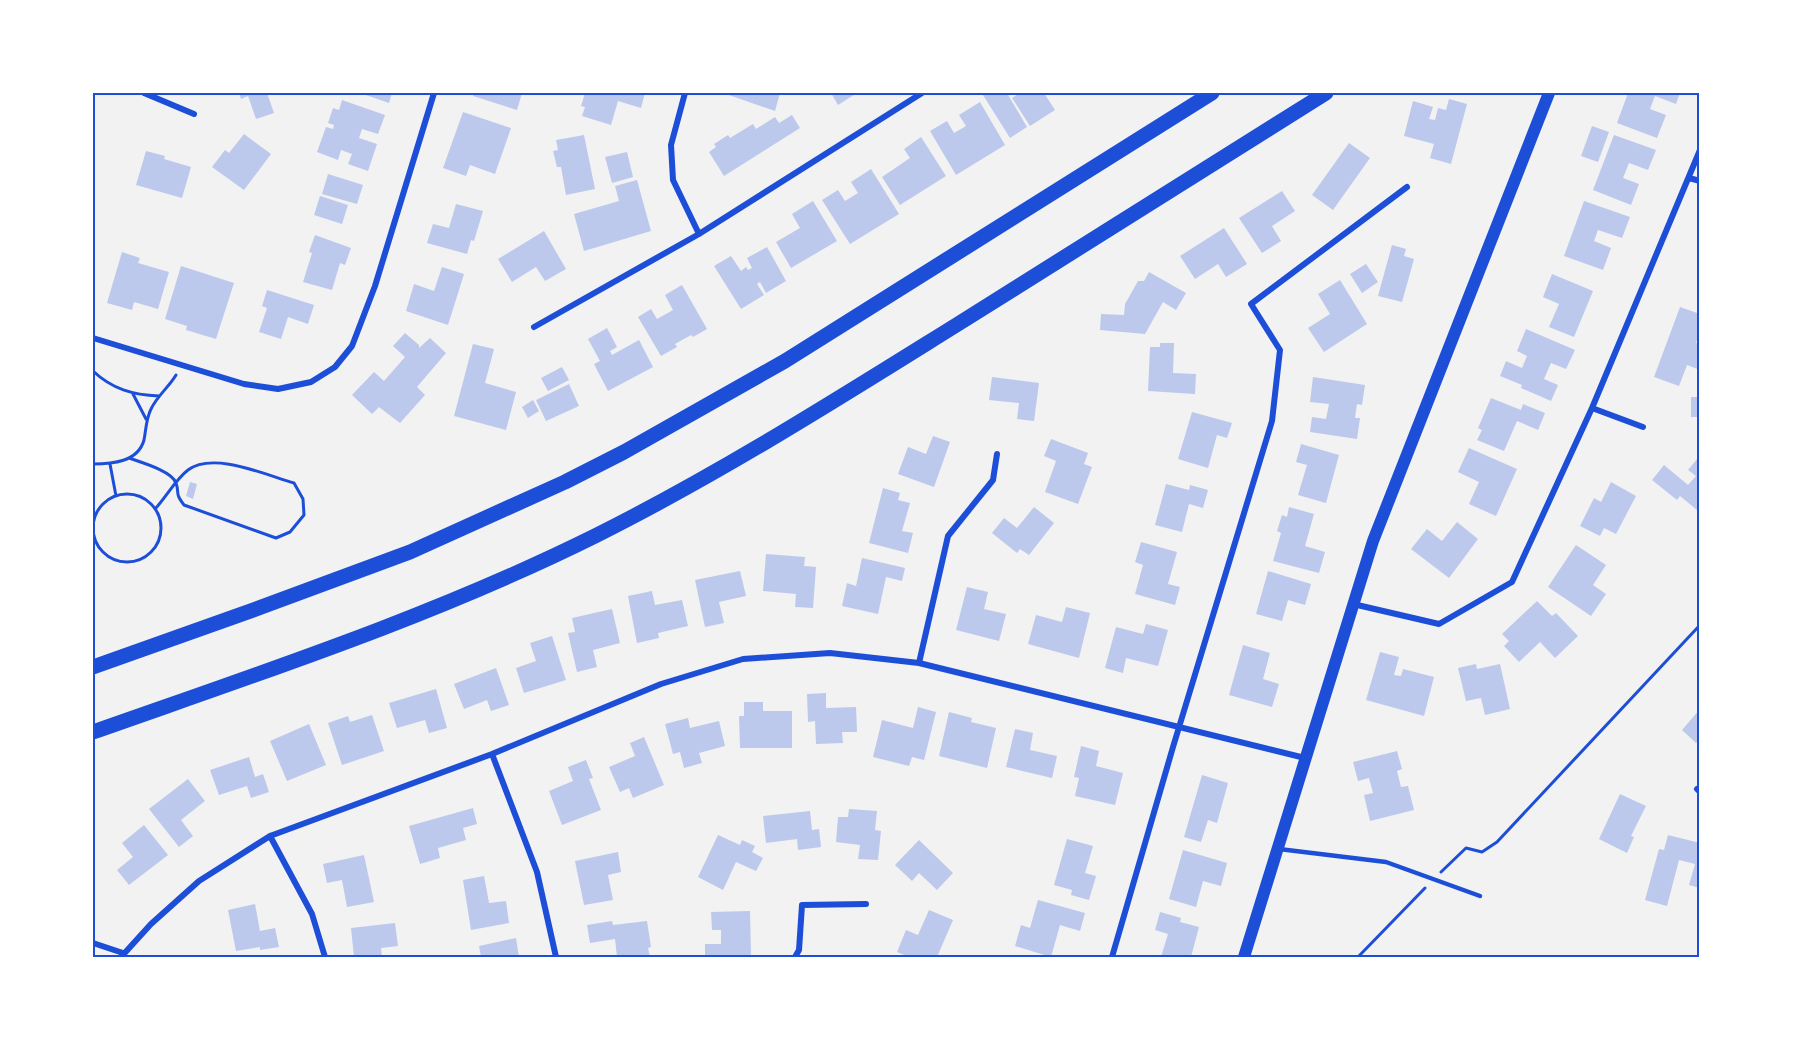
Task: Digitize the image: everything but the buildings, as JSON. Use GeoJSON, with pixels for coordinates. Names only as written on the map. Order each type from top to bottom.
{"type":"FeatureCollection","features":[{"type":"Feature","properties":{"kind":"highway"},"geometry":{"type":"LineString","coordinates":[[93,667],[267,606],[410,552],[565,482],[624,452],[784,361],[1212,93]]}},
{"type":"Feature","properties":{"kind":"highway"},"geometry":{"type":"LineString","coordinates":[[93,732],[304,658],[464,596],[593,537],[702,480],[813,415],[1326,93]]}},
{"type":"Feature","properties":{"kind":"main road"},"geometry":{"type":"LineString","coordinates":[[1244,957],[1373,541],[1549,93]]}},
{"type":"Feature","properties":{"kind":"street"},"geometry":{"type":"LineString","coordinates":[[144,93],[194,114]]}},
{"type":"Feature","properties":{"kind":"street"},"geometry":{"type":"LineString","coordinates":[[93,338],[244,384],[278,389],[311,382],[335,367],[352,346],[375,286],[434,93]]}},
{"type":"Feature","properties":{"kind":"street"},"geometry":{"type":"LineString","coordinates":[[685,93],[671,145],[673,180],[699,234]]}},
{"type":"Feature","properties":{"kind":"street"},"geometry":{"type":"LineString","coordinates":[[534,327],[699,234],[922,93]]}},
{"type":"Feature","properties":{"kind":"street"},"geometry":{"type":"LineString","coordinates":[[1353,603],[1439,624],[1512,582],[1592,408],[1700,150]]}},
{"type":"Feature","properties":{"kind":"street"},"geometry":{"type":"LineString","coordinates":[[1689,178],[1700,181]]}},
{"type":"Feature","properties":{"kind":"street"},"geometry":{"type":"LineString","coordinates":[[1112,957],[1272,421],[1280,350],[1251,304],[1407,187]]}},
{"type":"Feature","properties":{"kind":"street"},"geometry":{"type":"LineString","coordinates":[[1592,408],[1643,427]]}},
{"type":"Feature","properties":{"kind":"street"},"geometry":{"type":"LineString","coordinates":[[919,663],[948,536],[993,480],[997,454]]}},
{"type":"Feature","properties":{"kind":"street"},"geometry":{"type":"LineString","coordinates":[[93,943],[122,955],[151,924],[199,881],[270,836],[492,754],[661,684],[743,659],[830,653],[919,663],[1305,758]]}},
{"type":"Feature","properties":{"kind":"street"},"geometry":{"type":"LineString","coordinates":[[492,754],[537,872],[556,957]]}},
{"type":"Feature","properties":{"kind":"street"},"geometry":{"type":"LineString","coordinates":[[270,836],[312,914],[325,957]]}},
{"type":"Feature","properties":{"kind":"street"},"geometry":{"type":"LineString","coordinates":[[795,957],[799,950],[802,905],[866,904]]}},
{"type":"Feature","properties":{"kind":"lane"},"geometry":{"type":"LineString","coordinates":[[1277,849],[1386,862],[1480,896]]}},
{"type":"Feature","properties":{"kind":"path"},"geometry":{"type":"LineString","coordinates":[[93,464],[120,462],[136,454],[143,442],[149,412],[176,376],[180,364]]}},
{"type":"Feature","properties":{"kind":"path"},"geometry":{"type":"LineString","coordinates":[[93,371],[104,381],[121,390],[159,396]]}},
{"type":"Feature","properties":{"kind":"path"},"geometry":{"type":"LineString","coordinates":[[133,393],[147,421]]}},
{"type":"Feature","properties":{"kind":"path"},"geometry":{"type":"LineString","coordinates":[[129,458],[170,475],[177,484],[178,497],[184,506],[276,538],[290,532],[304,515],[303,499],[294,483],[220,462],[198,463],[185,472],[177,484],[155,508]]}},
{"type":"Feature","properties":{"kind":"path"},"geometry":{"type":"LineString","coordinates":[[110,464],[116,496]]}},
{"type":"Feature","properties":{"kind":"path"},"geometry":{"type":"LineString","coordinates":[[126,494],[137,496],[155,508],[160,519],[159,540],[145,557],[124,562],[112,559],[103,552],[97,543],[94,521],[106,502],[116,496],[126,494]]}},
{"type":"Feature","properties":{"kind":"path"},"geometry":{"type":"LineString","coordinates":[[1358,957],[1466,848],[1482,852],[1497,842],[1700,625]]}}]}
